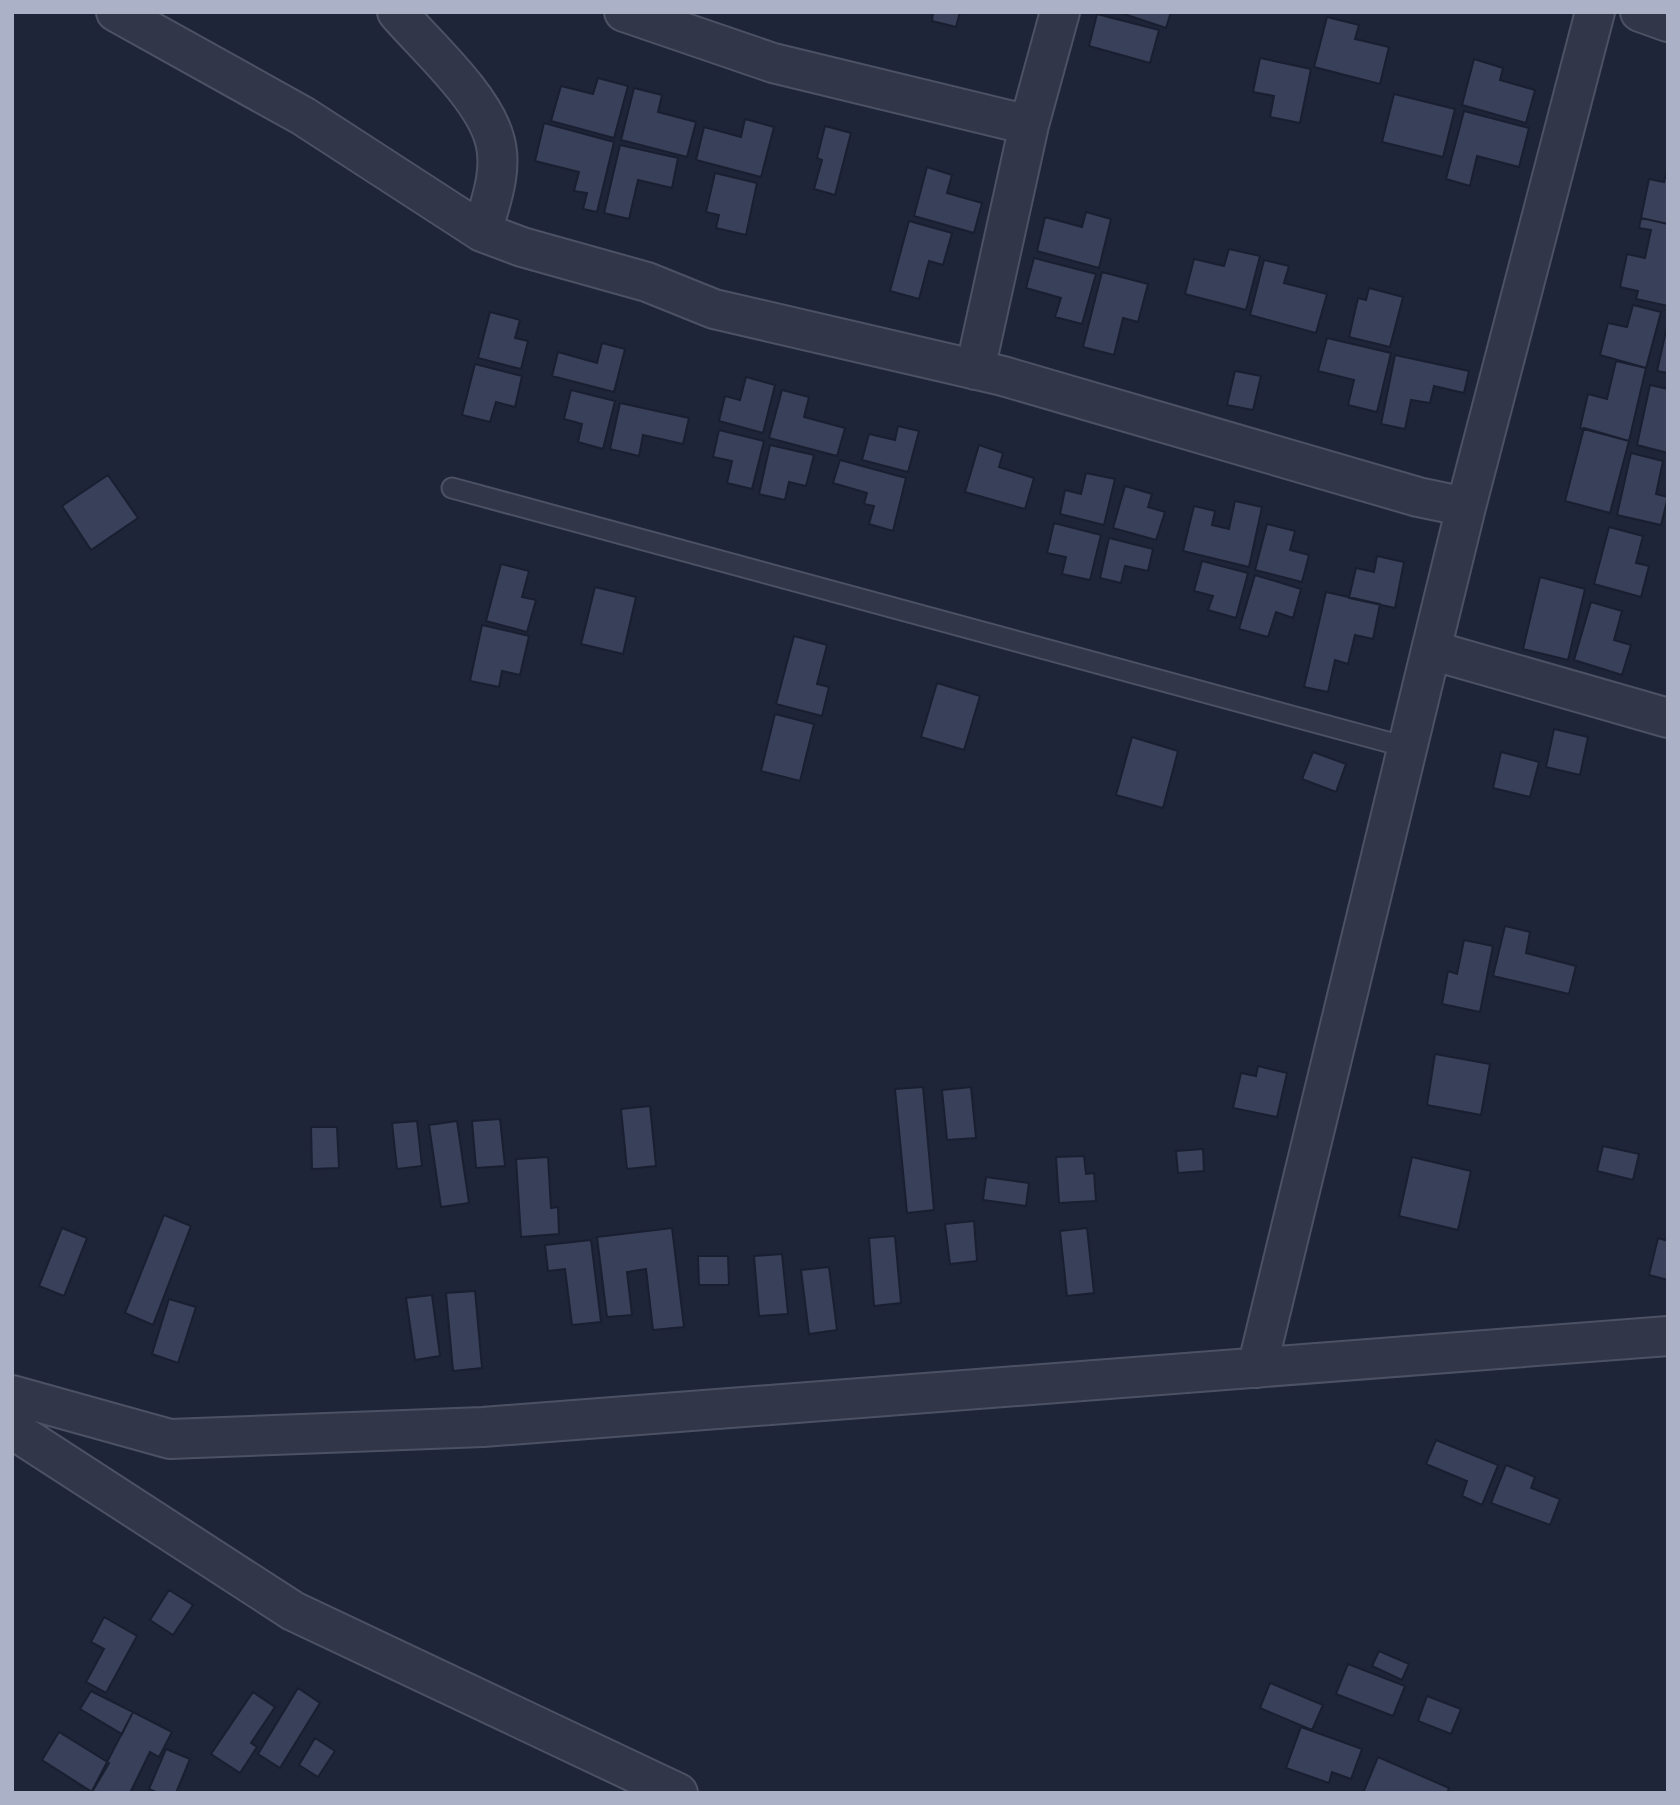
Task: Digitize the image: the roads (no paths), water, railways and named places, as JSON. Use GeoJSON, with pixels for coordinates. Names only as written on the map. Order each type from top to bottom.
{"type":"FeatureCollection","features":[{"type":"Feature","properties":{"kind":"street"},"geometry":{"type":"LineString","coordinates":[[116,12],[303,116],[482,232],[522,247],[647,282],[714,309],[975,370],[1418,497],[1466,507]]}},
{"type":"Feature","properties":{"kind":"street"},"geometry":{"type":"LineString","coordinates":[[397,12],[479,106],[495,142],[496,181],[482,232]]}},
{"type":"Feature","properties":{"kind":"street"},"geometry":{"type":"LineString","coordinates":[[624,12],[772,63],[1029,125]]}},
{"type":"Feature","properties":{"kind":"street"},"geometry":{"type":"LineString","coordinates":[[975,370],[1029,125],[1060,12]]}},
{"type":"Feature","properties":{"kind":"street"},"geometry":{"type":"LineString","coordinates":[[1257,1368],[1406,747],[1595,12]]}},
{"type":"Feature","properties":{"kind":"street"},"geometry":{"type":"LineString","coordinates":[[1640,12],[1668,22]]}},
{"type":"Feature","properties":{"kind":"street"},"geometry":{"type":"LineString","coordinates":[[1431,650],[1668,718]]}},
{"type":"Feature","properties":{"kind":"street"},"geometry":{"type":"LineString","coordinates":[[12,1395],[170,1440],[483,1427],[1668,1336]]}},
{"type":"Feature","properties":{"kind":"street"},"geometry":{"type":"LineString","coordinates":[[12,1429],[293,1611],[678,1793]]}},
{"type":"Feature","properties":{"kind":"lane"},"geometry":{"type":"LineString","coordinates":[[452,488],[1406,747]]}}]}
